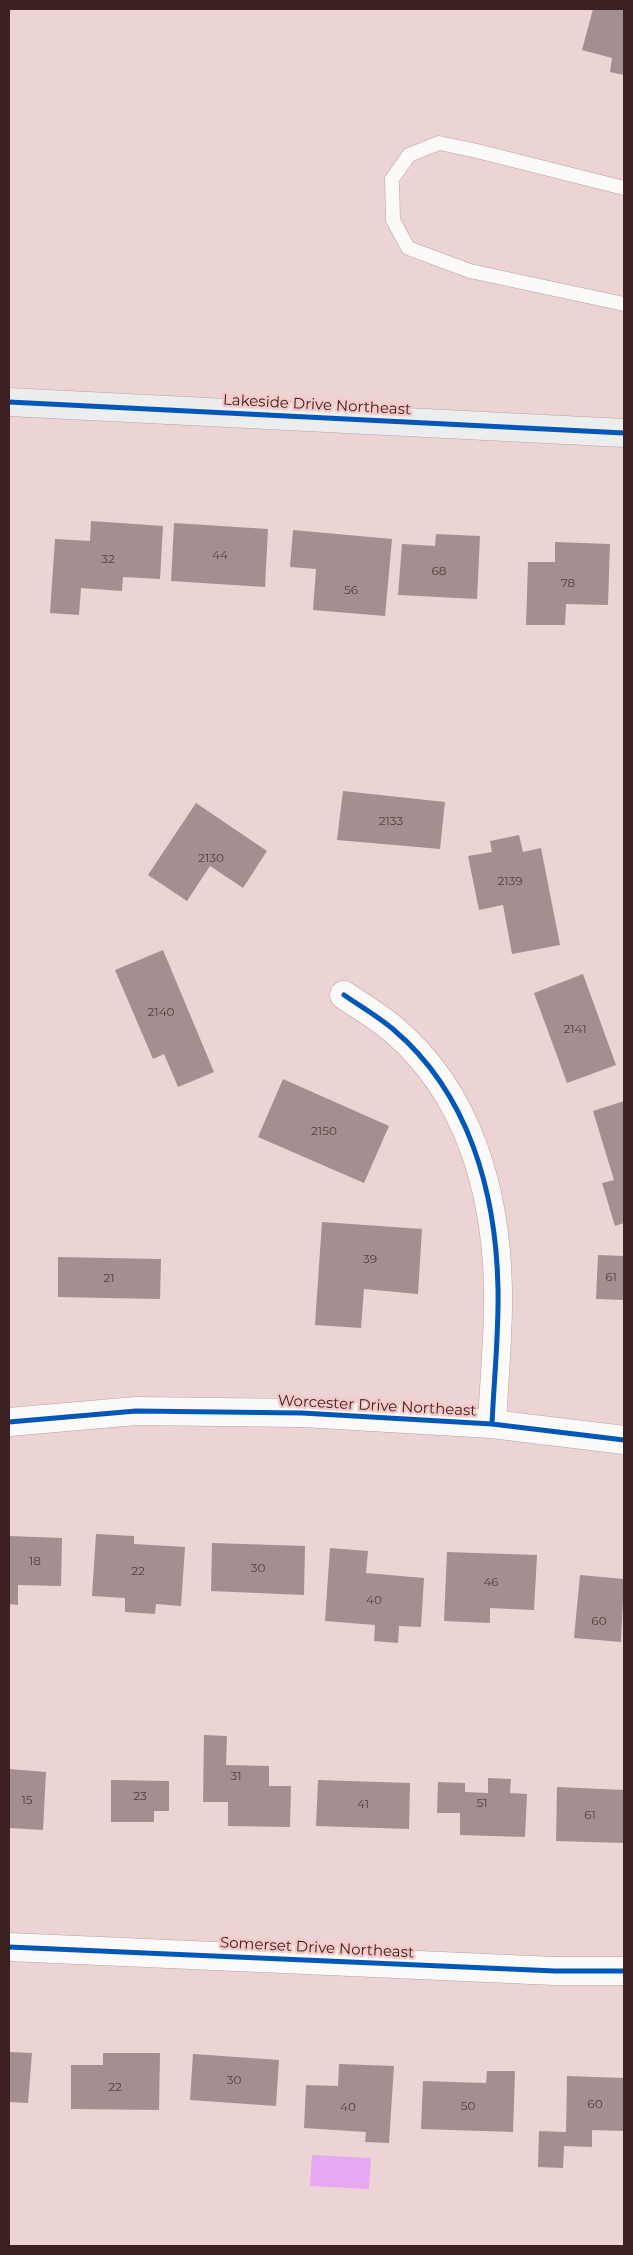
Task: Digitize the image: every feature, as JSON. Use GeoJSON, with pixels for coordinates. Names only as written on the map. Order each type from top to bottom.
{"type":"FeatureCollection","features":[{"type":"Feature","properties":{"kind":"street","name":"Lakeside Drive Northeast"},"geometry":{"type":"LineString","coordinates":[[9,402],[624,433]]}},
{"type":"Feature","properties":{"kind":"street"},"geometry":{"type":"LineString","coordinates":[[344,995],[393,1029],[422,1057],[449,1094],[468,1131],[482,1169],[492,1214],[498,1289],[492,1424]]}},
{"type":"Feature","properties":{"kind":"street","name":"Worcester Drive Northeast"},"geometry":{"type":"LineString","coordinates":[[9,1422],[136,1412],[302,1413],[492,1424],[624,1440]]}},
{"type":"Feature","properties":{"kind":"street","name":"Somerset Drive Northeast"},"geometry":{"type":"LineString","coordinates":[[9,1947],[555,1971],[624,1971]]}},
{"type":"Feature","properties":{"kind":"lane"},"geometry":{"type":"LineString","coordinates":[[624,188],[439,143],[409,155],[392,179],[393,220],[408,248],[470,271],[624,304]]}},
{"type":"Feature","properties":{"kind":"shaded area"},"geometry":{"type":"Polygon","coordinates":[[[312,2155],[371,2158],[369,2189],[310,2186],[312,2155]]]}},
{"type":"Feature","properties":{"kind":"building"},"geometry":{"type":"Polygon","coordinates":[[[593,9],[624,9],[624,75],[610,72],[612,58],[582,50],[593,9]]]}},
{"type":"Feature","properties":{"kind":"building"},"geometry":{"type":"Polygon","coordinates":[[[91,521],[163,526],[160,579],[123,577],[122,591],[81,588],[79,615],[50,613],[55,539],[90,541],[91,521]]]}},
{"type":"Feature","properties":{"kind":"building"},"geometry":{"type":"Polygon","coordinates":[[[174,523],[268,529],[265,587],[171,581],[174,523]]]}},
{"type":"Feature","properties":{"kind":"building"},"geometry":{"type":"Polygon","coordinates":[[[293,530],[392,539],[385,616],[313,610],[316,569],[290,567],[293,530]]]}},
{"type":"Feature","properties":{"kind":"building"},"geometry":{"type":"Polygon","coordinates":[[[436,534],[480,536],[477,599],[398,595],[402,544],[435,546],[436,534]]]}},
{"type":"Feature","properties":{"kind":"building"},"geometry":{"type":"Polygon","coordinates":[[[555,542],[610,544],[608,605],[566,604],[565,625],[526,625],[528,562],[555,562],[555,542]]]}},
{"type":"Feature","properties":{"kind":"building"},"geometry":{"type":"Polygon","coordinates":[[[343,791],[445,802],[440,849],[337,840],[343,791]]]}},
{"type":"Feature","properties":{"kind":"building"},"geometry":{"type":"Polygon","coordinates":[[[196,803],[267,851],[243,888],[210,866],[187,901],[148,875],[196,803]]]}},
{"type":"Feature","properties":{"kind":"building"},"geometry":{"type":"Polygon","coordinates":[[[519,835],[523,852],[541,848],[560,945],[512,954],[503,905],[479,910],[468,856],[492,852],[490,841],[519,835]]]}},
{"type":"Feature","properties":{"kind":"building"},"geometry":{"type":"Polygon","coordinates":[[[163,950],[214,1072],[178,1087],[164,1054],[153,1059],[115,970],[163,950]]]}},
{"type":"Feature","properties":{"kind":"building"},"geometry":{"type":"Polygon","coordinates":[[[583,974],[616,1065],[567,1083],[534,993],[583,974]]]}},
{"type":"Feature","properties":{"kind":"building"},"geometry":{"type":"Polygon","coordinates":[[[283,1079],[389,1126],[364,1183],[258,1137],[283,1079]]]}},
{"type":"Feature","properties":{"kind":"building"},"geometry":{"type":"Polygon","coordinates":[[[624,1101],[624,1223],[615,1226],[602,1183],[614,1180],[593,1111],[624,1101]]]}},
{"type":"Feature","properties":{"kind":"building"},"geometry":{"type":"Polygon","coordinates":[[[322,1222],[422,1229],[418,1294],[364,1289],[361,1328],[315,1325],[322,1222]]]}},
{"type":"Feature","properties":{"kind":"building"},"geometry":{"type":"Polygon","coordinates":[[[598,1255],[624,1256],[624,1300],[596,1299],[598,1255]]]}},
{"type":"Feature","properties":{"kind":"building"},"geometry":{"type":"Polygon","coordinates":[[[58,1257],[161,1259],[160,1299],[58,1297],[58,1257]]]}},
{"type":"Feature","properties":{"kind":"building"},"geometry":{"type":"Polygon","coordinates":[[[96,1534],[134,1536],[134,1544],[185,1547],[181,1606],[156,1604],[155,1614],[125,1612],[125,1598],[92,1596],[96,1534]]]}},
{"type":"Feature","properties":{"kind":"building"},"geometry":{"type":"Polygon","coordinates":[[[9,1536],[62,1538],[61,1586],[18,1585],[18,1605],[9,1604],[9,1536]]]}},
{"type":"Feature","properties":{"kind":"building"},"geometry":{"type":"Polygon","coordinates":[[[212,1543],[305,1546],[304,1595],[211,1591],[212,1543]]]}},
{"type":"Feature","properties":{"kind":"building"},"geometry":{"type":"Polygon","coordinates":[[[330,1548],[368,1551],[366,1573],[424,1578],[421,1627],[399,1626],[398,1643],[374,1641],[375,1625],[325,1621],[330,1548]]]}},
{"type":"Feature","properties":{"kind":"building"},"geometry":{"type":"Polygon","coordinates":[[[447,1552],[537,1555],[534,1610],[490,1608],[490,1623],[444,1621],[447,1552]]]}},
{"type":"Feature","properties":{"kind":"building"},"geometry":{"type":"Polygon","coordinates":[[[580,1575],[624,1579],[621,1642],[574,1638],[580,1575]]]}},
{"type":"Feature","properties":{"kind":"building"},"geometry":{"type":"Polygon","coordinates":[[[204,1735],[227,1736],[226,1765],[269,1766],[269,1786],[291,1786],[290,1827],[228,1826],[228,1802],[203,1802],[204,1735]]]}},
{"type":"Feature","properties":{"kind":"building"},"geometry":{"type":"Polygon","coordinates":[[[9,1769],[46,1772],[43,1830],[9,1828],[9,1769]]]}},
{"type":"Feature","properties":{"kind":"building"},"geometry":{"type":"Polygon","coordinates":[[[488,1778],[511,1779],[510,1793],[527,1794],[525,1837],[460,1835],[460,1813],[437,1813],[438,1782],[465,1783],[465,1792],[488,1793],[488,1778]]]}},
{"type":"Feature","properties":{"kind":"building"},"geometry":{"type":"Polygon","coordinates":[[[111,1780],[169,1781],[169,1811],[154,1811],[154,1822],[111,1822],[111,1780]]]}},
{"type":"Feature","properties":{"kind":"building"},"geometry":{"type":"Polygon","coordinates":[[[318,1780],[410,1783],[409,1829],[316,1826],[318,1780]]]}},
{"type":"Feature","properties":{"kind":"building"},"geometry":{"type":"Polygon","coordinates":[[[557,1787],[624,1790],[624,1843],[556,1841],[557,1787]]]}},
{"type":"Feature","properties":{"kind":"building"},"geometry":{"type":"Polygon","coordinates":[[[9,2052],[32,2053],[28,2103],[9,2102],[9,2052]]]}},
{"type":"Feature","properties":{"kind":"building"},"geometry":{"type":"Polygon","coordinates":[[[103,2053],[160,2053],[159,2110],[71,2109],[71,2065],[103,2065],[103,2053]]]}},
{"type":"Feature","properties":{"kind":"building"},"geometry":{"type":"Polygon","coordinates":[[[193,2054],[279,2060],[276,2106],[190,2100],[193,2054]]]}},
{"type":"Feature","properties":{"kind":"building"},"geometry":{"type":"Polygon","coordinates":[[[339,2064],[394,2066],[389,2143],[365,2142],[366,2132],[304,2128],[306,2085],[338,2086],[339,2064]]]}},
{"type":"Feature","properties":{"kind":"building"},"geometry":{"type":"Polygon","coordinates":[[[487,2071],[515,2071],[513,2132],[421,2129],[423,2081],[486,2083],[487,2071]]]}},
{"type":"Feature","properties":{"kind":"building"},"geometry":{"type":"Polygon","coordinates":[[[567,2076],[624,2078],[624,2131],[592,2130],[592,2147],[564,2146],[563,2168],[538,2167],[539,2131],[566,2132],[567,2076]]]}},
{"type":"Feature","properties":{"kind":"cycle path"},"geometry":{"type":"LineString","coordinates":[[9,402],[624,433]]}},
{"type":"Feature","properties":{"kind":"cycle path"},"geometry":{"type":"LineString","coordinates":[[344,995],[388,1025],[420,1056],[442,1084],[459,1114],[473,1147],[484,1181],[496,1252],[498,1322],[492,1424]]}},
{"type":"Feature","properties":{"kind":"cycle path"},"geometry":{"type":"LineString","coordinates":[[9,1422],[136,1411],[302,1413],[492,1424],[624,1440]]}},
{"type":"Feature","properties":{"kind":"cycle path"},"geometry":{"type":"LineString","coordinates":[[9,1947],[555,1971],[624,1971]]}}]}
